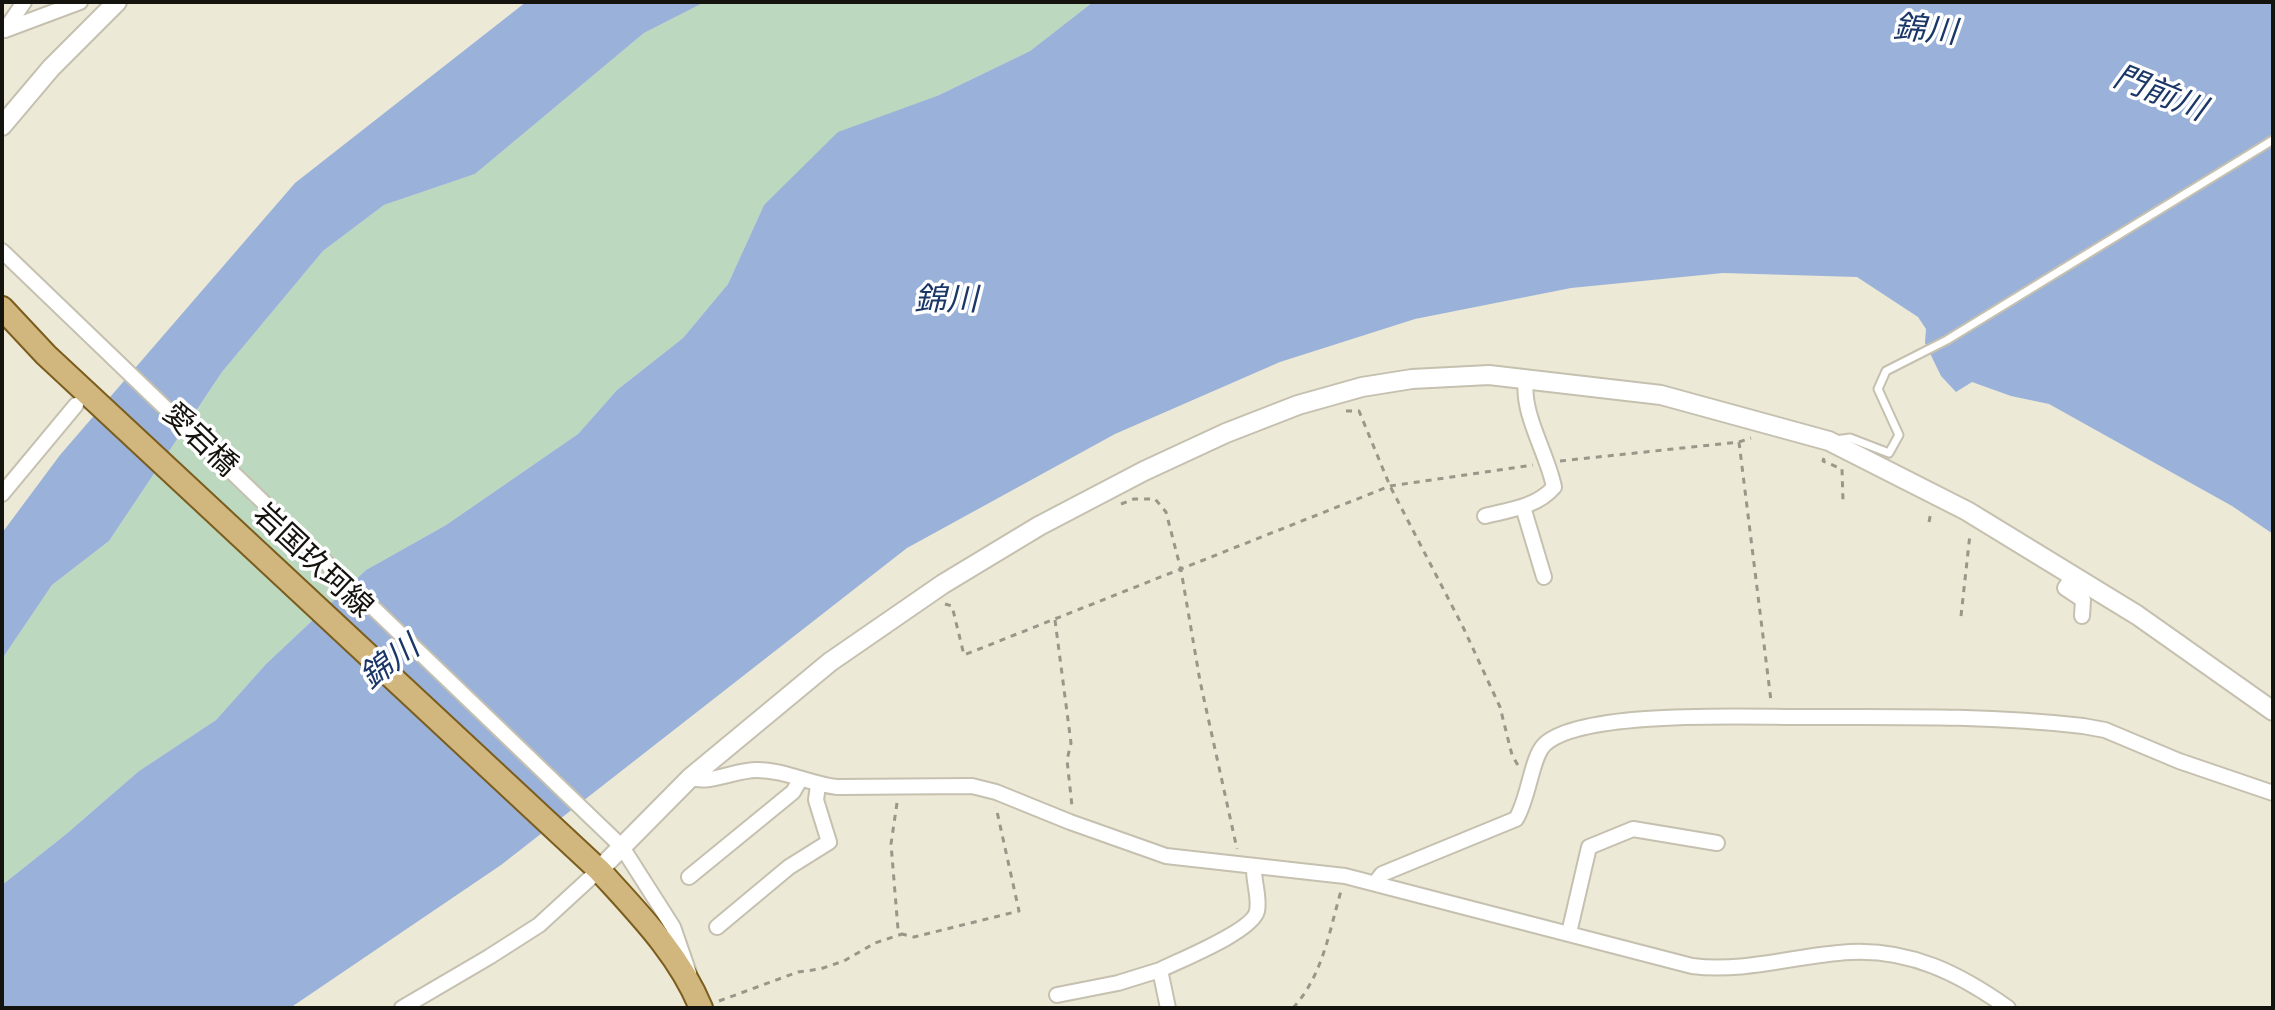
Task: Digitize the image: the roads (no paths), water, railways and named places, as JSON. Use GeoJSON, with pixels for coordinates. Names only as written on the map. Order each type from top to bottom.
{"type":"FeatureCollection","features":[{"type":"Feature","properties":{"kind":"main road","name":"岩国玖珂線"},"geometry":{"type":"LineString","coordinates":[[2,308],[46,355],[592,865],[668,948],[692,985],[710,1005]]}},
{"type":"Feature","properties":{"kind":"street"},"geometry":{"type":"LineString","coordinates":[[3,32],[24,2]]}},
{"type":"Feature","properties":{"kind":"street"},"geometry":{"type":"LineString","coordinates":[[3,32],[80,2]]}},
{"type":"Feature","properties":{"kind":"street"},"geometry":{"type":"LineString","coordinates":[[2,126],[51,68],[117,2]]}},
{"type":"Feature","properties":{"kind":"street","name":"愛宕橋"},"geometry":{"type":"LineString","coordinates":[[2,251],[622,847],[673,927],[692,985]]}},
{"type":"Feature","properties":{"kind":"street"},"geometry":{"type":"LineString","coordinates":[[402,1008],[539,925],[592,865],[622,847],[690,778],[830,662],[943,584],[1093,496],[1226,433],[1298,405],[1362,387],[1451,376],[1489,375],[1661,395],[1828,448],[1967,511],[2137,615],[2273,711]]}},
{"type":"Feature","properties":{"kind":"street"},"geometry":{"type":"LineString","coordinates":[[1485,516],[1523,507],[1547,495],[1554,487],[1549,463],[1526,403],[1526,379]]}},
{"type":"Feature","properties":{"kind":"street"},"geometry":{"type":"LineString","coordinates":[[2,494],[76,405]]}},
{"type":"Feature","properties":{"kind":"street"},"geometry":{"type":"LineString","coordinates":[[1523,507],[1544,577]]}},
{"type":"Feature","properties":{"kind":"street"},"geometry":{"type":"LineString","coordinates":[[2073,576],[2065,588],[2083,600],[2082,616]]}},
{"type":"Feature","properties":{"kind":"street"},"geometry":{"type":"LineString","coordinates":[[1375,883],[1382,874],[1516,819],[1525,805],[1536,758],[1544,745],[1568,733],[1666,717],[1925,716],[2083,726],[2105,730],[2151,751],[2273,793]]}},
{"type":"Feature","properties":{"kind":"street"},"geometry":{"type":"LineString","coordinates":[[690,778],[703,782],[742,771],[761,770],[782,773],[818,785],[972,786],[996,792],[1166,856],[1345,876],[1692,966],[1719,970],[1848,952],[1880,952],[1946,970],[1970,981],[2008,1008]]}},
{"type":"Feature","properties":{"kind":"street"},"geometry":{"type":"LineString","coordinates":[[689,877],[793,792],[800,780]]}},
{"type":"Feature","properties":{"kind":"street"},"geometry":{"type":"LineString","coordinates":[[717,927],[789,867],[829,842],[816,800],[818,785]]}},
{"type":"Feature","properties":{"kind":"street"},"geometry":{"type":"LineString","coordinates":[[1569,933],[1589,847],[1633,829],[1717,843]]}},
{"type":"Feature","properties":{"kind":"street"},"geometry":{"type":"LineString","coordinates":[[1057,995],[1118,983],[1160,970],[1243,929],[1255,918],[1258,908],[1246,866]]}},
{"type":"Feature","properties":{"kind":"street"},"geometry":{"type":"LineString","coordinates":[[1160,970],[1168,1008]]}},
{"type":"Feature","properties":{"kind":"lane"},"geometry":{"type":"LineString","coordinates":[[1828,448],[1850,438],[1889,453],[1899,435],[1878,389],[1886,371],[1947,340],[2273,140]]}},
{"type":"Feature","properties":{"kind":"water"},"geometry":{"type":"Polygon","coordinates":[[[526,2],[705,2],[644,33],[475,174],[384,205],[323,251],[222,372],[109,541],[52,585],[2,659],[2,533],[60,455],[295,183],[526,2]]]}},
{"type":"Feature","properties":{"kind":"water","name":"錦川"},"geometry":{"type":"Polygon","coordinates":[[[1093,2],[2273,2],[2273,534],[2232,506],[2049,404],[2011,396],[1972,382],[1956,392],[1941,376],[1925,343],[1926,329],[1918,317],[1857,277],[1723,273],[1571,288],[1415,319],[1280,362],[1115,434],[907,548],[501,865],[290,1008],[2,1008],[2,885],[139,771],[216,720],[266,664],[366,570],[446,525],[578,434],[617,390],[683,338],[728,284],[764,205],[838,132],[937,96],[1030,51],[1093,2]]]}},
{"type":"Feature","properties":{"kind":"water label","name":"門前川"},"geometry":{"type":"Point","coordinates":[2159,95]}}]}
